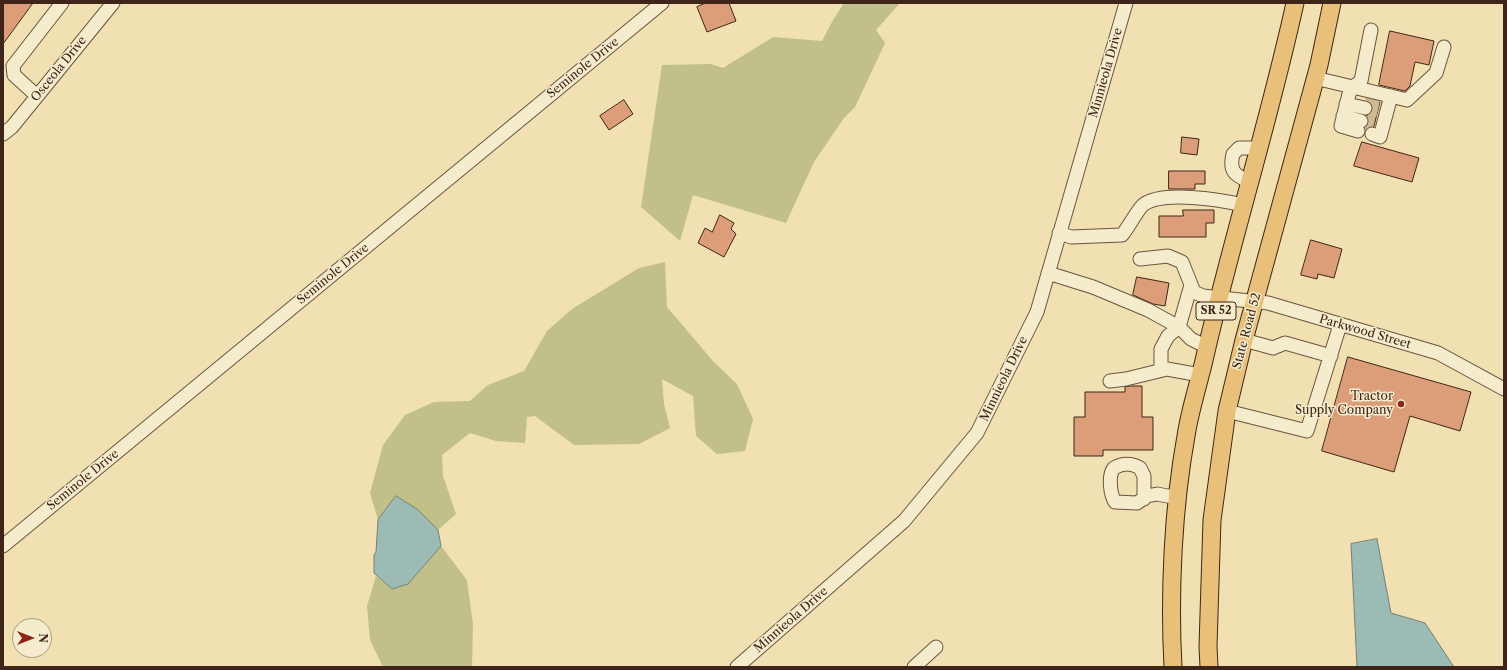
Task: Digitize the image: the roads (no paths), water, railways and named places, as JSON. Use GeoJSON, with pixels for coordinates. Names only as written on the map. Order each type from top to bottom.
{"type":"FeatureCollection","features":[{"type":"Feature","properties":{"kind":"main road","name":"SR 52"},"geometry":{"type":"LineString","coordinates":[[1173,667],[1172,579],[1178,498],[1186,436],[1243,204],[1284,56],[1295,3]]}},
{"type":"Feature","properties":{"kind":"main road","name":"State Road 52"},"geometry":{"type":"LineString","coordinates":[[1209,667],[1208,646],[1212,520],[1226,411],[1315,78],[1332,3]]}},
{"type":"Feature","properties":{"kind":"street"},"geometry":{"type":"LineString","coordinates":[[37,96],[14,75],[13,66],[62,3]]}},
{"type":"Feature","properties":{"kind":"street","name":"Osceola Drive"},"geometry":{"type":"LineString","coordinates":[[6,126],[37,96],[112,3]]}},
{"type":"Feature","properties":{"kind":"street","name":"Seminole Drive"},"geometry":{"type":"LineString","coordinates":[[3,546],[662,3]]}},
{"type":"Feature","properties":{"kind":"street","name":"Minnieola Drive"},"geometry":{"type":"LineString","coordinates":[[737,667],[904,521],[977,433],[1037,312],[1126,3]]}},
{"type":"Feature","properties":{"kind":"street"},"geometry":{"type":"LineString","coordinates":[[1360,126],[1340,126],[1348,100],[1361,81],[1371,30]]}},
{"type":"Feature","properties":{"kind":"street"},"geometry":{"type":"LineString","coordinates":[[1315,78],[1348,100],[1380,105],[1407,100],[1436,73],[1444,47]]}},
{"type":"Feature","properties":{"kind":"street"},"geometry":{"type":"LineString","coordinates":[[1348,100],[1380,105]]}},
{"type":"Feature","properties":{"kind":"street"},"geometry":{"type":"LineString","coordinates":[[1376,128],[1380,105]]}},
{"type":"Feature","properties":{"kind":"street"},"geometry":{"type":"LineString","coordinates":[[1250,182],[1232,170],[1231,166],[1233,154],[1239,148],[1259,148]]}},
{"type":"Feature","properties":{"kind":"street"},"geometry":{"type":"LineString","coordinates":[[1060,233],[1071,237],[1122,235],[1143,205],[1166,197],[1222,200],[1243,204]]}},
{"type":"Feature","properties":{"kind":"street"},"geometry":{"type":"LineString","coordinates":[[1140,259],[1168,256],[1182,262],[1190,285],[1178,327],[1168,336],[1162,350],[1162,370]]}},
{"type":"Feature","properties":{"kind":"street"},"geometry":{"type":"LineString","coordinates":[[1048,273],[1093,287],[1148,310],[1178,327],[1191,339],[1207,347]]}},
{"type":"Feature","properties":{"kind":"street","name":"Parkwood Street"},"geometry":{"type":"LineString","coordinates":[[1190,285],[1194,292],[1219,299],[1255,301],[1438,353],[1504,389]]}},
{"type":"Feature","properties":{"kind":"street"},"geometry":{"type":"LineString","coordinates":[[1226,411],[1307,431],[1340,325]]}},
{"type":"Feature","properties":{"kind":"street"},"geometry":{"type":"LineString","coordinates":[[1244,340],[1273,348],[1285,343],[1330,356]]}},
{"type":"Feature","properties":{"kind":"street"},"geometry":{"type":"LineString","coordinates":[[1110,381],[1126,379],[1162,370],[1178,370],[1200,375]]}},
{"type":"Feature","properties":{"kind":"street"},"geometry":{"type":"LineString","coordinates":[[1144,499],[1157,494],[1178,498]]}},
{"type":"Feature","properties":{"kind":"street"},"geometry":{"type":"LineString","coordinates":[[914,667],[936,647]]}},
{"type":"Feature","properties":{"kind":"water"},"geometry":{"type":"Polygon","coordinates":[[[396,496],[417,509],[438,530],[441,546],[408,584],[392,589],[374,573],[374,555],[376,552],[378,520],[396,496]]]}},
{"type":"Feature","properties":{"kind":"water"},"geometry":{"type":"Polygon","coordinates":[[[1377,539],[1391,613],[1425,623],[1454,667],[1357,667],[1351,544],[1377,539]]]}},
{"type":"Feature","properties":{"kind":"tunnel"},"geometry":{"type":"LineString","coordinates":[[1367,99],[1380,102]]}},
{"type":"Feature","properties":{"kind":"tunnel"},"geometry":{"type":"LineString","coordinates":[[1365,108],[1378,111]]}},
{"type":"Feature","properties":{"kind":"tunnel"},"geometry":{"type":"LineString","coordinates":[[1361,121],[1374,124]]}},
{"type":"Feature","properties":{"kind":"place","name":"Tractor Supply Company"},"geometry":{"type":"Point","coordinates":[1401,404]}}]}
